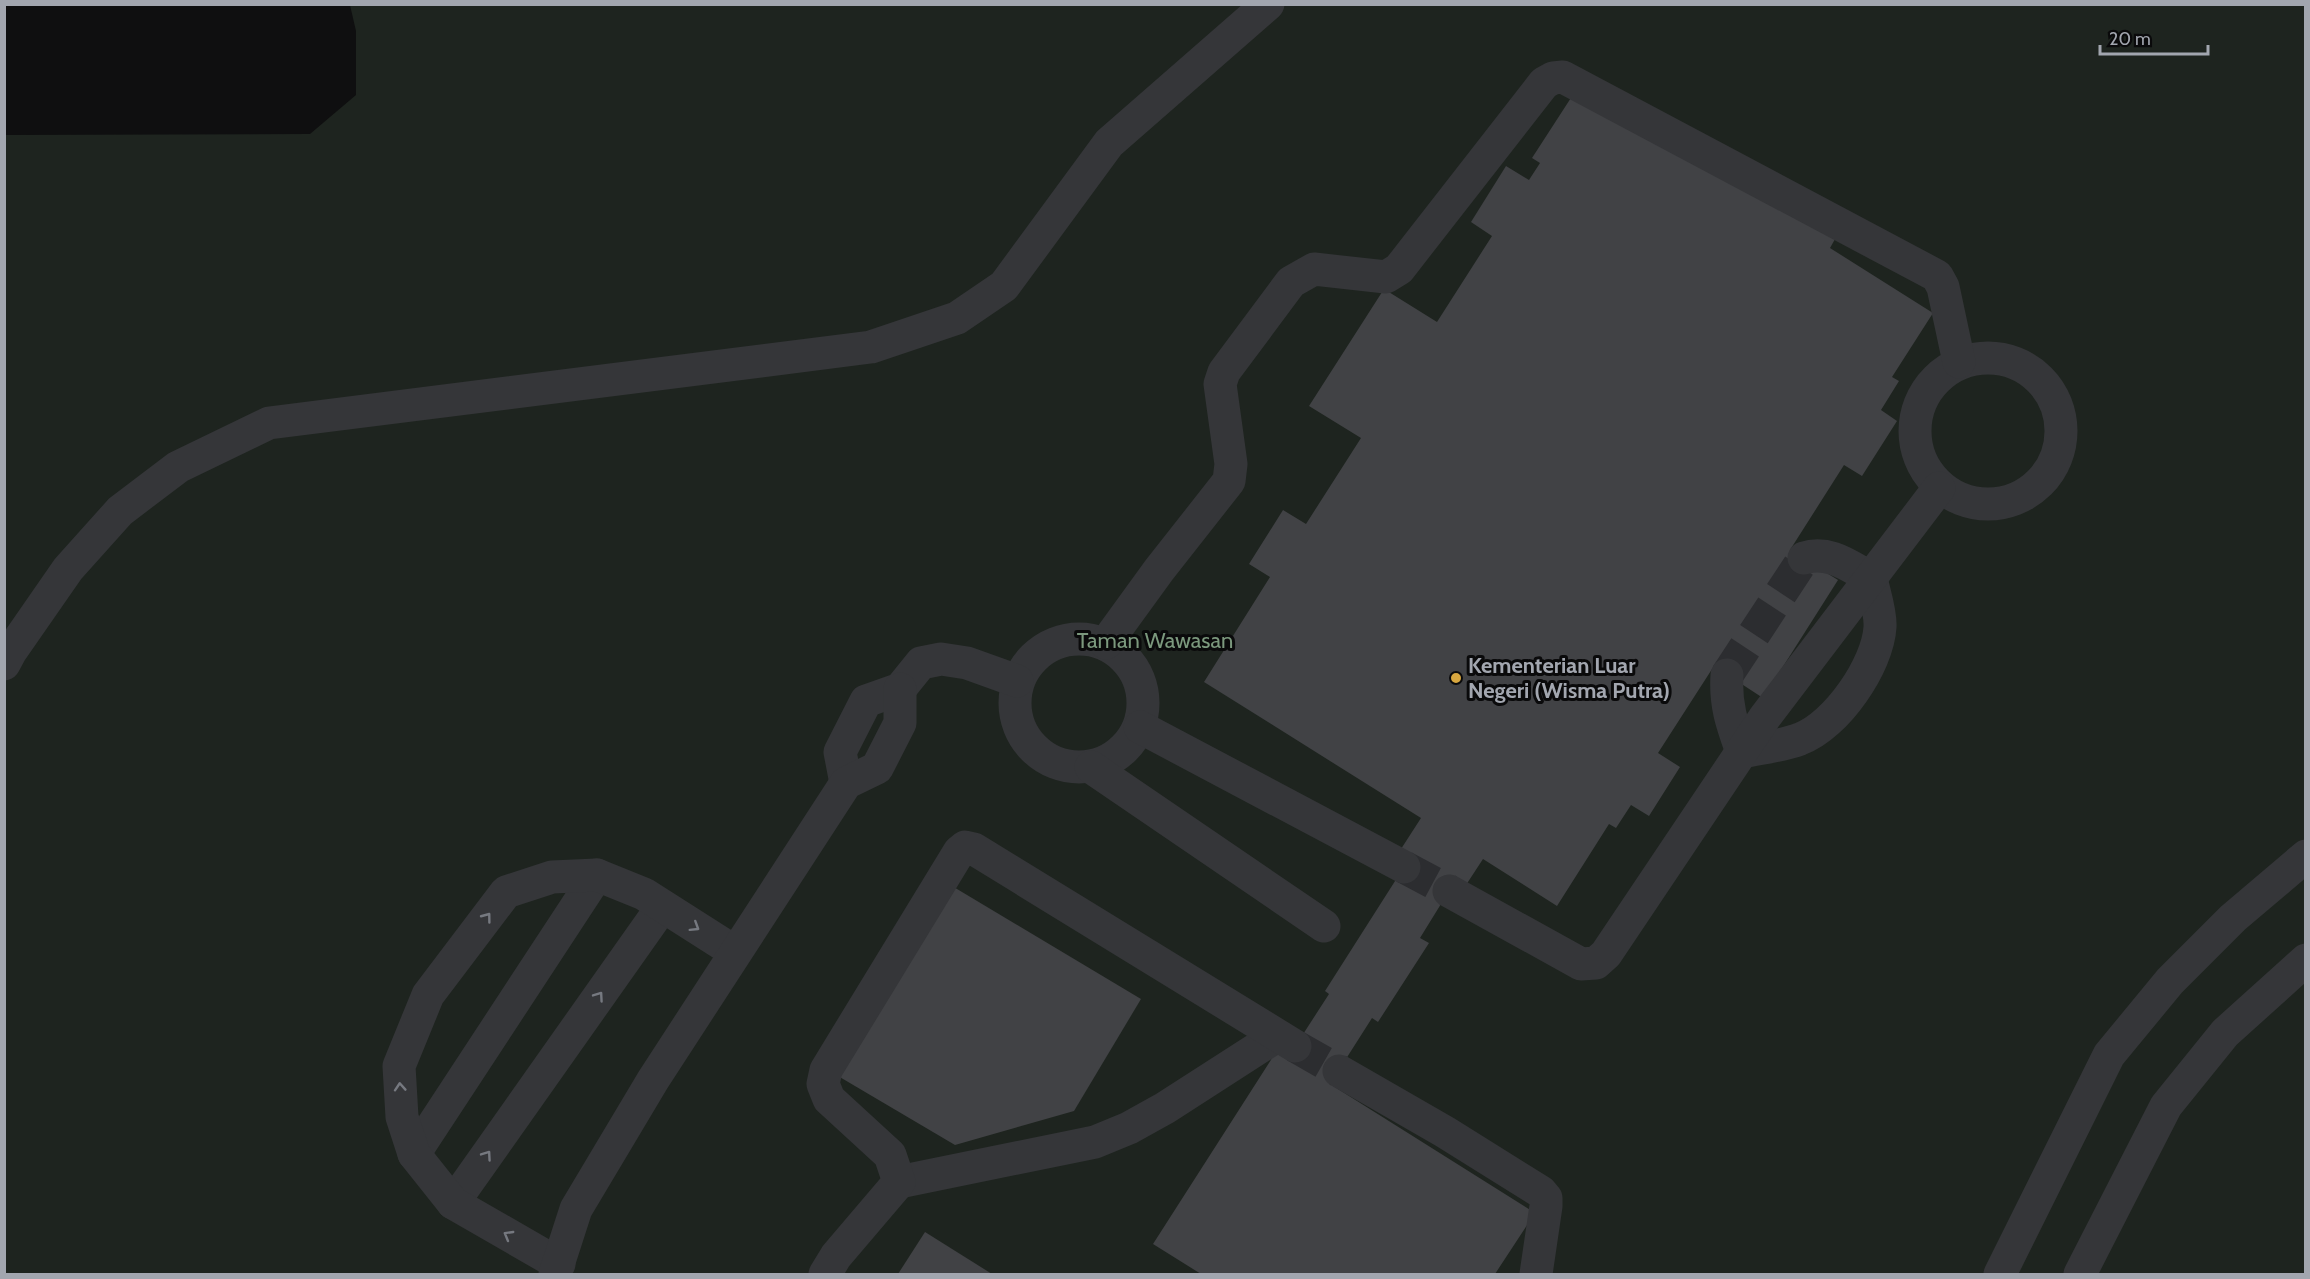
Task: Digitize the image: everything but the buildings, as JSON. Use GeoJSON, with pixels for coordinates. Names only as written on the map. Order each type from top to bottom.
{"type":"FeatureCollection","features":[{"type":"Feature","properties":{"kind":"lane"},"geometry":{"type":"LineString","coordinates":[[4,664],[68,569],[120,511],[178,467],[270,423],[871,347],[957,318],[1004,286],[1109,143],[1268,4]]}},
{"type":"Feature","properties":{"kind":"lane"},"geometry":{"type":"LineString","coordinates":[[1106,643],[1159,570],[1229,481],[1231,464],[1220,384],[1224,372],[1291,282],[1314,269],[1386,277],[1399,269],[1544,83],[1553,78],[1563,77],[1937,276],[1943,287],[1959,362]]}},
{"type":"Feature","properties":{"kind":"lane"},"geometry":{"type":"LineString","coordinates":[[2004,358],[2043,380],[2062,420],[2056,464],[2025,496],[1981,505],[1939,488],[1918,457],[1914,420],[1929,385],[1959,362],[2004,358]]}},
{"type":"Feature","properties":{"kind":"lane"},"geometry":{"type":"LineString","coordinates":[[1449,891],[1581,964],[1596,963],[1606,954],[1765,717],[1939,488]]}},
{"type":"Feature","properties":{"kind":"lane"},"geometry":{"type":"LineString","coordinates":[[1742,752],[1802,739],[1829,720],[1853,692],[1876,652],[1881,625],[1871,578],[1828,555],[1815,554],[1804,558]]}},
{"type":"Feature","properties":{"kind":"lane"},"geometry":{"type":"LineString","coordinates":[[1070,638],[1106,643],[1132,664],[1144,694],[1140,728],[1120,754],[1091,767],[1057,764],[1029,746],[1015,715],[1017,681],[1038,652],[1070,638]]}},
{"type":"Feature","properties":{"kind":"lane"},"geometry":{"type":"LineString","coordinates":[[735,952],[644,894],[597,875],[552,877],[506,892],[428,995],[399,1066],[402,1117],[414,1154],[453,1203],[557,1269],[576,1209],[653,1080],[846,783],[877,768],[900,723],[900,689],[921,663],[941,658],[967,663],[1017,681]]}},
{"type":"Feature","properties":{"kind":"lane"},"geometry":{"type":"LineString","coordinates":[[1727,675],[1725,696],[1728,714],[1742,752]]}},
{"type":"Feature","properties":{"kind":"lane"},"geometry":{"type":"LineString","coordinates":[[1140,728],[1404,867]]}},
{"type":"Feature","properties":{"kind":"lane"},"geometry":{"type":"LineString","coordinates":[[1091,767],[1324,926]]}},
{"type":"Feature","properties":{"kind":"lane"},"geometry":{"type":"LineString","coordinates":[[821,1273],[899,1182],[1095,1142],[1129,1128],[1286,1041],[974,849],[965,847],[959,852],[826,1070],[823,1084],[830,1099],[890,1155],[899,1182]]}},
{"type":"Feature","properties":{"kind":"lane"},"geometry":{"type":"LineString","coordinates":[[2000,1275],[2109,1055],[2170,981],[2232,918],[2306,856]]}},
{"type":"Feature","properties":{"kind":"lane"},"geometry":{"type":"LineString","coordinates":[[414,1154],[597,875]]}},
{"type":"Feature","properties":{"kind":"lane"},"geometry":{"type":"LineString","coordinates":[[453,1203],[662,906]]}},
{"type":"Feature","properties":{"kind":"lane"},"geometry":{"type":"LineString","coordinates":[[2080,1275],[2166,1106],[2225,1033],[2306,960]]}},
{"type":"Feature","properties":{"kind":"lane"},"geometry":{"type":"LineString","coordinates":[[1339,1071],[1445,1132],[1546,1198],[1536,1275]]}},
{"type":"Feature","properties":{"kind":"green space","name":"Taman Wawasan"},"geometry":{"type":"Polygon","coordinates":[[[350,5],[2305,5],[2305,1274],[5,1274],[4,135],[310,134],[356,95],[356,31],[350,5]]]}},
{"type":"Feature","properties":{"kind":"tunnel"},"geometry":{"type":"LineString","coordinates":[[1727,675],[1804,558]]}},
{"type":"Feature","properties":{"kind":"tunnel"},"geometry":{"type":"LineString","coordinates":[[1404,867],[1449,891]]}},
{"type":"Feature","properties":{"kind":"tunnel"},"geometry":{"type":"LineString","coordinates":[[1295,1046],[1339,1071]]}},
{"type":"Feature","properties":{"kind":"place","name":"Kementerian Luar Negeri (Wisma Putra)"},"geometry":{"type":"Point","coordinates":[1456,678]}}]}
